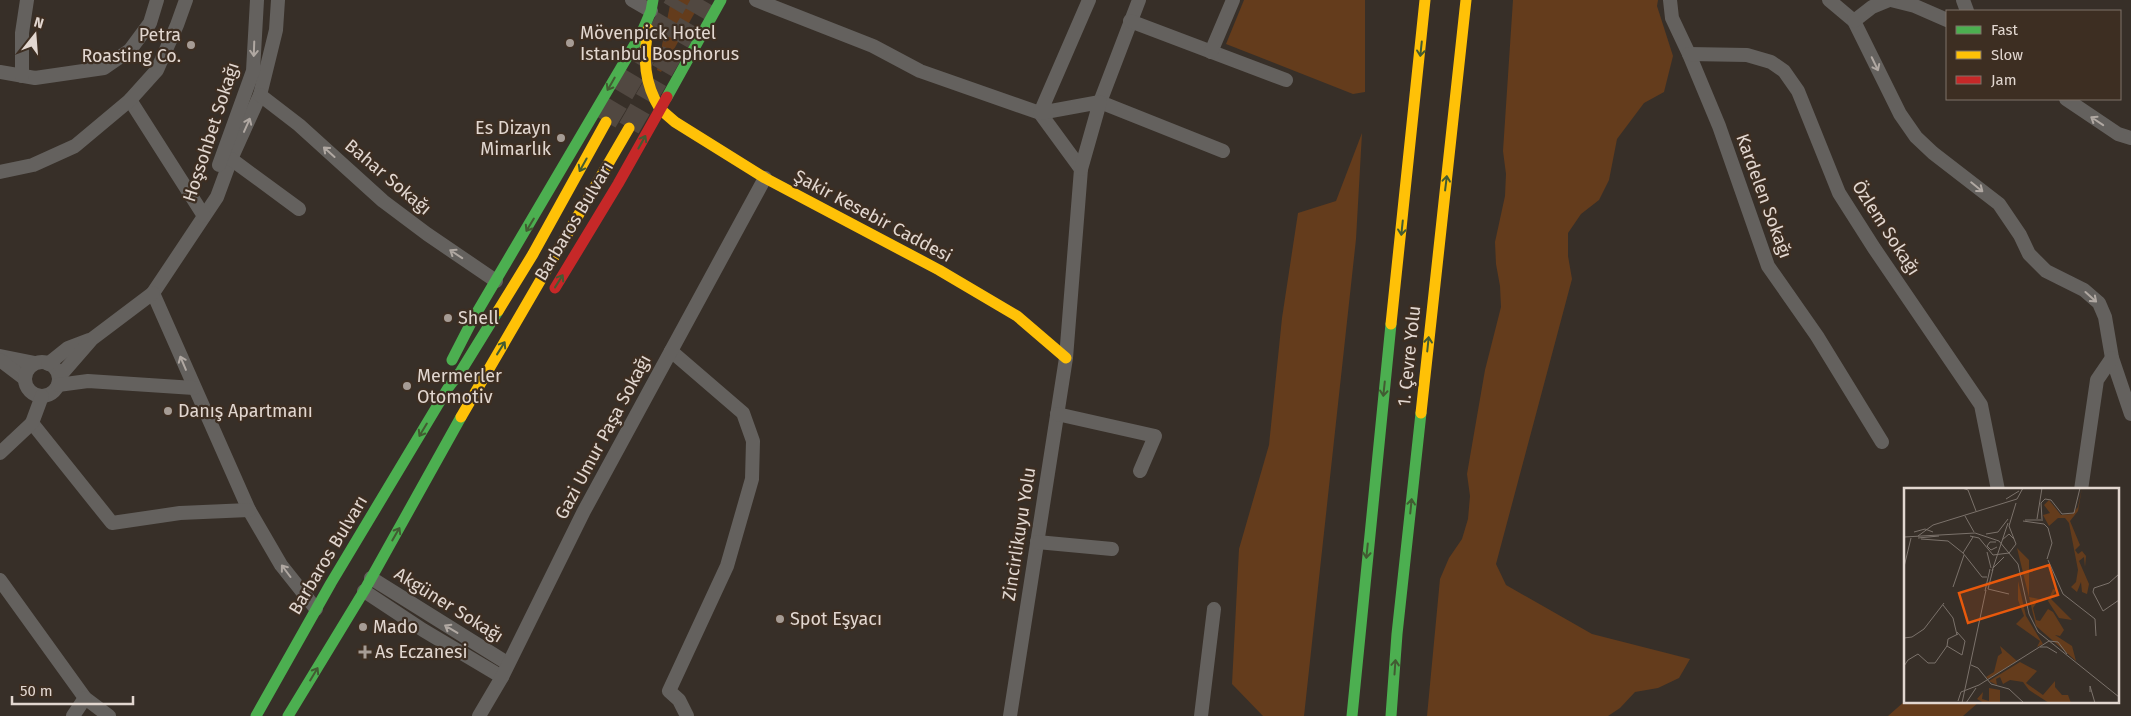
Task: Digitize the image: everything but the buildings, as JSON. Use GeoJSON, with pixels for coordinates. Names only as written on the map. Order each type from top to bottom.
{"type":"FeatureCollection","features":[{"type":"Feature","properties":{"kind":"main road","name":"Barbaros Bulvarı"},"geometry":{"type":"LineString","coordinates":[[551,294],[618,184],[721,0]]}},
{"type":"Feature","properties":{"kind":"main road","name":"1. Çevre Yolu"},"geometry":{"type":"LineString","coordinates":[[1352,716],[1368,541],[1426,0]]}},
{"type":"Feature","properties":{"kind":"main road","name":"1. Çevre Yolu"},"geometry":{"type":"LineString","coordinates":[[1391,716],[1397,634],[1466,0]]}},
{"type":"Feature","properties":{"kind":"main road","name":"Şakir Kesebir Caddesi"},"geometry":{"type":"LineString","coordinates":[[652,5],[644,46],[644,68],[647,88],[660,109],[675,122],[765,178],[947,275],[1017,316],[1066,358]]}},
{"type":"Feature","properties":{"kind":"main road","name":"Barbaros Bulvarı"},"geometry":{"type":"LineString","coordinates":[[448,388],[452,358],[642,32],[652,5]]}},
{"type":"Feature","properties":{"kind":"main road","name":"Barbaros Bulvarı"},"geometry":{"type":"LineString","coordinates":[[256,716],[316,609],[448,388],[461,371],[533,254],[606,122]]}},
{"type":"Feature","properties":{"kind":"main road","name":"Barbaros Bulvarı"},"geometry":{"type":"LineString","coordinates":[[288,716],[372,578],[443,452],[472,396],[534,295],[628,128]]}},
{"type":"Feature","properties":{"kind":"main road","name":"Barbaros Bulvarı"},"geometry":{"type":"LineString","coordinates":[[443,452],[478,411]]}},
{"type":"Feature","properties":{"kind":"main road"},"geometry":{"type":"LineString","coordinates":[[316,609],[323,617],[324,622]]}},
{"type":"Feature","properties":{"kind":"main road"},"geometry":{"type":"LineString","coordinates":[[288,716],[298,682],[308,660]]}},
{"type":"Feature","properties":{"kind":"street"},"geometry":{"type":"LineString","coordinates":[[22,76],[22,33],[27,0]]}},
{"type":"Feature","properties":{"kind":"street"},"geometry":{"type":"LineString","coordinates":[[0,72],[36,78],[104,68],[130,50],[150,23],[157,0]]}},
{"type":"Feature","properties":{"kind":"street"},"geometry":{"type":"LineString","coordinates":[[0,172],[33,165],[75,146],[130,100],[157,70],[186,0]]}},
{"type":"Feature","properties":{"kind":"street","name":"Hoşsohbet Sokağı"},"geometry":{"type":"LineString","coordinates":[[204,216],[209,194],[244,101],[253,71],[258,0]]}},
{"type":"Feature","properties":{"kind":"street","name":"Hoşsohbet Sokağı"},"geometry":{"type":"LineString","coordinates":[[92,339],[153,293],[217,197],[231,159],[260,95],[276,30],[278,0]]}},
{"type":"Feature","properties":{"kind":"street"},"geometry":{"type":"LineString","coordinates":[[632,0],[652,5]]}},
{"type":"Feature","properties":{"kind":"street"},"geometry":{"type":"LineString","coordinates":[[756,0],[873,46],[920,71],[1040,113],[1100,102],[1223,151]]}},
{"type":"Feature","properties":{"kind":"street"},"geometry":{"type":"LineString","coordinates":[[1040,113],[1088,0]]}},
{"type":"Feature","properties":{"kind":"street","name":"Zincirlikuyu Yolu"},"geometry":{"type":"LineString","coordinates":[[1010,716],[1066,358],[1081,169],[1100,102],[1138,0]]}},
{"type":"Feature","properties":{"kind":"street"},"geometry":{"type":"LineString","coordinates":[[1211,52],[1233,0]]}},
{"type":"Feature","properties":{"kind":"street","name":"Kardelen Sokağı"},"geometry":{"type":"LineString","coordinates":[[1670,0],[1672,18],[1689,54],[1718,126],[1768,266],[1817,336],[1882,442]]}},
{"type":"Feature","properties":{"kind":"street"},"geometry":{"type":"LineString","coordinates":[[1829,0],[1854,20],[1900,114],[1916,137],[1933,153],[1999,204],[2020,235],[2029,254],[2046,270],[2084,290],[2099,304],[2105,317],[2112,358],[2131,414]]}},
{"type":"Feature","properties":{"kind":"street"},"geometry":{"type":"LineString","coordinates":[[1854,20],[1872,8],[1890,0],[1915,6],[1946,20]]}},
{"type":"Feature","properties":{"kind":"street"},"geometry":{"type":"LineString","coordinates":[[1130,21],[1286,80]]}},
{"type":"Feature","properties":{"kind":"street","name":"Özlem Sokağı"},"geometry":{"type":"LineString","coordinates":[[1689,54],[1747,55],[1771,62],[1784,71],[1798,91],[1839,193],[1874,248],[1981,405],[1998,488]]}},
{"type":"Feature","properties":{"kind":"street","name":"Bahar Sokağı"},"geometry":{"type":"LineString","coordinates":[[260,95],[298,124],[383,201],[427,234],[496,281]]}},
{"type":"Feature","properties":{"kind":"street"},"geometry":{"type":"LineString","coordinates":[[130,100],[204,216]]}},
{"type":"Feature","properties":{"kind":"street"},"geometry":{"type":"LineString","coordinates":[[2070,100],[2118,134],[2131,138]]}},
{"type":"Feature","properties":{"kind":"street"},"geometry":{"type":"LineString","coordinates":[[1040,113],[1081,169]]}},
{"type":"Feature","properties":{"kind":"street"},"geometry":{"type":"LineString","coordinates":[[231,159],[299,209]]}},
{"type":"Feature","properties":{"kind":"street","name":"Gazi Umur Paşa Sokağı"},"geometry":{"type":"LineString","coordinates":[[479,716],[502,677],[507,663],[584,511],[765,178]]}},
{"type":"Feature","properties":{"kind":"street"},"geometry":{"type":"LineString","coordinates":[[153,293],[248,510],[281,565],[316,609]]}},
{"type":"Feature","properties":{"kind":"street"},"geometry":{"type":"LineString","coordinates":[[92,339],[59,381],[53,392],[42,396],[30,392],[26,385],[26,372],[68,348],[92,339]]}},
{"type":"Feature","properties":{"kind":"street"},"geometry":{"type":"LineString","coordinates":[[671,351],[743,413],[753,441],[752,479],[727,566],[669,691],[679,700],[687,716]]}},
{"type":"Feature","properties":{"kind":"street"},"geometry":{"type":"LineString","coordinates":[[0,356],[53,366],[59,381]]}},
{"type":"Feature","properties":{"kind":"street"},"geometry":{"type":"LineString","coordinates":[[2081,488],[2097,380],[2112,358]]}},
{"type":"Feature","properties":{"kind":"street"},"geometry":{"type":"LineString","coordinates":[[0,360],[25,378]]}},
{"type":"Feature","properties":{"kind":"street"},"geometry":{"type":"LineString","coordinates":[[59,381],[88,381],[194,388]]}},
{"type":"Feature","properties":{"kind":"street"},"geometry":{"type":"LineString","coordinates":[[0,453],[32,423],[42,396]]}},
{"type":"Feature","properties":{"kind":"street"},"geometry":{"type":"LineString","coordinates":[[1057,414],[1155,436],[1140,471]]}},
{"type":"Feature","properties":{"kind":"street"},"geometry":{"type":"LineString","coordinates":[[32,423],[112,523],[180,514],[248,510]]}},
{"type":"Feature","properties":{"kind":"street"},"geometry":{"type":"LineString","coordinates":[[1037,542],[1112,550]]}},
{"type":"Feature","properties":{"kind":"street","name":"Akgüner Sokağı"},"geometry":{"type":"LineString","coordinates":[[372,578],[507,663]]}},
{"type":"Feature","properties":{"kind":"street"},"geometry":{"type":"LineString","coordinates":[[0,580],[85,698],[110,716]]}},
{"type":"Feature","properties":{"kind":"street","name":"Akgüner Sokağı"},"geometry":{"type":"LineString","coordinates":[[364,591],[423,630],[502,677]]}},
{"type":"Feature","properties":{"kind":"street"},"geometry":{"type":"LineString","coordinates":[[1201,716],[1214,609]]}},
{"type":"Feature","properties":{"kind":"street"},"geometry":{"type":"LineString","coordinates":[[423,630],[430,616]]}},
{"type":"Feature","properties":{"kind":"street"},"geometry":{"type":"LineString","coordinates":[[73,716],[85,698]]}},
{"type":"Feature","properties":{"kind":"shaded area"},"geometry":{"type":"Polygon","coordinates":[[[671,0],[702,0],[661,72],[657,70],[671,0]]]}},
{"type":"Feature","properties":{"kind":"shaded area"},"geometry":{"type":"Polygon","coordinates":[[[1244,0],[1365,0],[1365,92],[1353,94],[1226,44],[1244,0]]]}},
{"type":"Feature","properties":{"kind":"shaded area"},"geometry":{"type":"Polygon","coordinates":[[[1513,0],[1658,0],[1657,6],[1673,56],[1664,92],[1644,103],[1617,139],[1609,180],[1599,200],[1581,214],[1568,233],[1568,256],[1572,279],[1496,564],[1506,585],[1592,634],[1690,659],[1679,678],[1658,688],[1635,692],[1620,708],[1608,716],[1427,716],[1440,579],[1449,558],[1462,539],[1468,519],[1470,496],[1467,474],[1485,370],[1501,307],[1495,242],[1505,196],[1506,174],[1503,151],[1513,0]]]}},
{"type":"Feature","properties":{"kind":"shaded area"},"geometry":{"type":"Polygon","coordinates":[[[1362,133],[1356,239],[1304,716],[1263,716],[1232,684],[1239,549],[1269,445],[1282,318],[1298,213],[1336,201],[1362,133]]]}},
{"type":"Feature","properties":{"kind":"shaded area"},"geometry":{"type":"Polygon","coordinates":[[[1904,702],[1904,704],[1977,704],[1963,716],[1888,716],[1904,702]]]}},
{"type":"Feature","properties":{"kind":"tunnel"},"geometry":{"type":"LineString","coordinates":[[606,122],[678,0]]}},
{"type":"Feature","properties":{"kind":"tunnel"},"geometry":{"type":"LineString","coordinates":[[629,128],[703,0]]}},
{"type":"Feature","properties":{"kind":"traffic: fast"},"geometry":{"type":"LineString","coordinates":[[452,360],[473,319],[642,32],[651,11],[653,0]]}},
{"type":"Feature","properties":{"kind":"traffic: fast"},"geometry":{"type":"LineString","coordinates":[[667,97],[721,0]]}},
{"type":"Feature","properties":{"kind":"traffic: fast"},"geometry":{"type":"LineString","coordinates":[[256,716],[331,583],[448,388],[461,371],[498,311]]}},
{"type":"Feature","properties":{"kind":"traffic: fast"},"geometry":{"type":"LineString","coordinates":[[1352,716],[1391,324]]}},
{"type":"Feature","properties":{"kind":"traffic: fast"},"geometry":{"type":"LineString","coordinates":[[1391,716],[1397,634],[1421,413]]}},
{"type":"Feature","properties":{"kind":"traffic: fast"},"geometry":{"type":"LineString","coordinates":[[288,716],[364,591],[461,417]]}},
{"type":"Feature","properties":{"kind":"traffic: slow"},"geometry":{"type":"LineString","coordinates":[[1391,324],[1425,0]]}},
{"type":"Feature","properties":{"kind":"traffic: slow"},"geometry":{"type":"LineString","coordinates":[[1421,413],[1466,0]]}},
{"type":"Feature","properties":{"kind":"traffic: slow"},"geometry":{"type":"LineString","coordinates":[[648,29],[646,70],[651,90],[660,109]]}},
{"type":"Feature","properties":{"kind":"traffic: slow"},"geometry":{"type":"LineString","coordinates":[[660,109],[675,122],[765,178],[939,270],[1017,316],[1066,358]]}},
{"type":"Feature","properties":{"kind":"traffic: slow"},"geometry":{"type":"LineString","coordinates":[[498,311],[533,254],[606,122]]}},
{"type":"Feature","properties":{"kind":"traffic: slow"},"geometry":{"type":"LineString","coordinates":[[461,417],[629,128]]}},
{"type":"Feature","properties":{"kind":"traffic: jam"},"geometry":{"type":"LineString","coordinates":[[555,288],[618,184],[667,97]]}},
{"type":"Feature","properties":{"kind":"place","name":"Mövenpick Hotel Istanbul Bosphorus"},"geometry":{"type":"Point","coordinates":[570,43]}},
{"type":"Feature","properties":{"kind":"place","name":"Petra Roasting Co."},"geometry":{"type":"Point","coordinates":[191,45]}},
{"type":"Feature","properties":{"kind":"place","name":"Es Dizayn Mimarlık"},"geometry":{"type":"Point","coordinates":[561,138]}},
{"type":"Feature","properties":{"kind":"place","name":"Shell"},"geometry":{"type":"Point","coordinates":[448,318]}},
{"type":"Feature","properties":{"kind":"place","name":"Mermerler Otomotiv"},"geometry":{"type":"Point","coordinates":[407,386]}},
{"type":"Feature","properties":{"kind":"place","name":"Danış Apartmanı"},"geometry":{"type":"Point","coordinates":[168,411]}},
{"type":"Feature","properties":{"kind":"place","name":"Spot Eşyacı"},"geometry":{"type":"Point","coordinates":[780,619]}},
{"type":"Feature","properties":{"kind":"place","name":"Mado"},"geometry":{"type":"Point","coordinates":[363,627]}},
{"type":"Feature","properties":{"kind":"place","name":"As Eczanesi"},"geometry":{"type":"Point","coordinates":[365,652]}}]}
